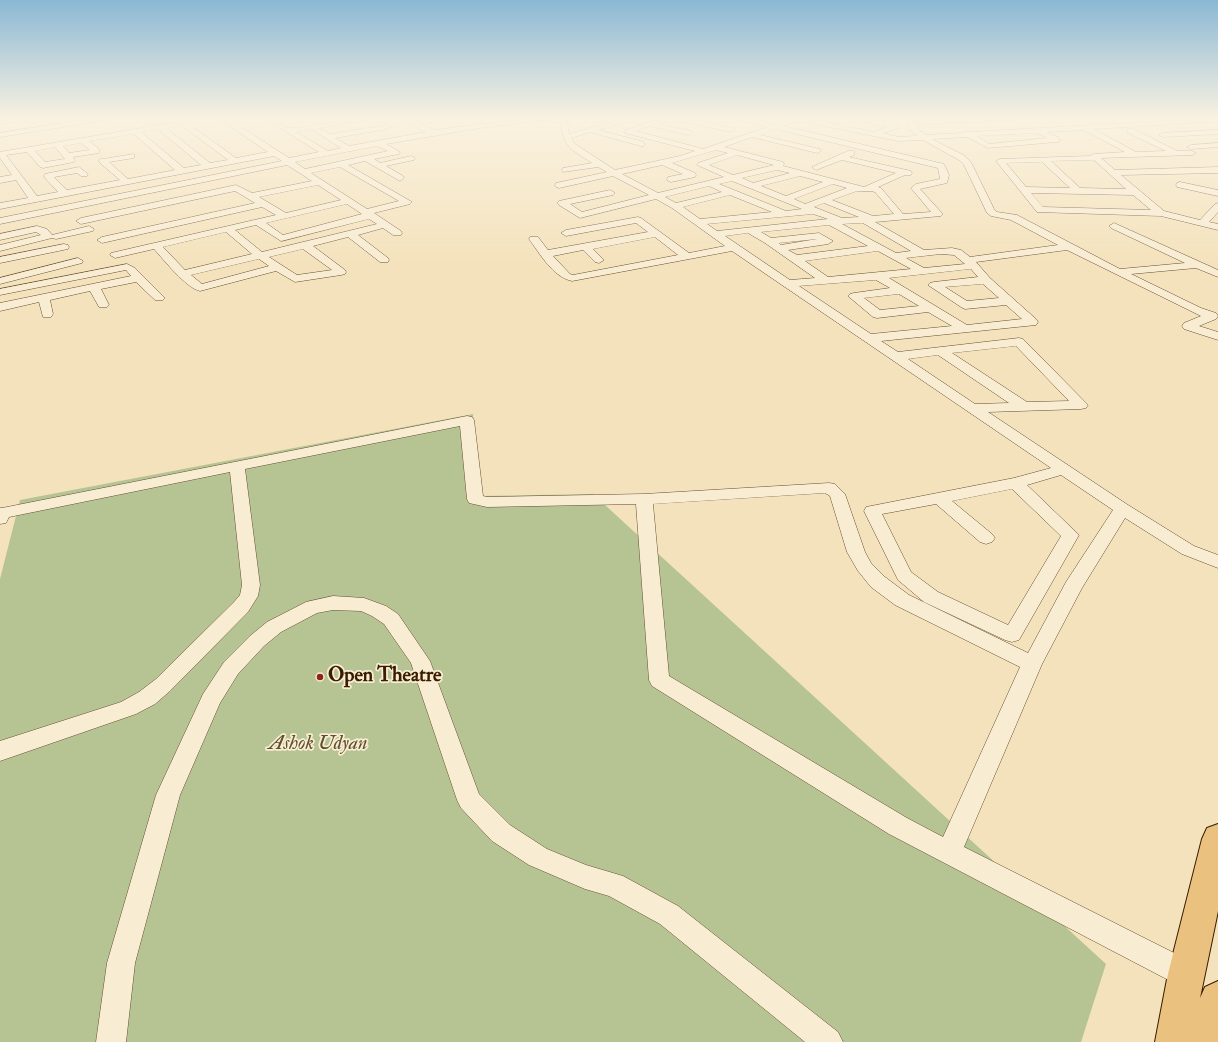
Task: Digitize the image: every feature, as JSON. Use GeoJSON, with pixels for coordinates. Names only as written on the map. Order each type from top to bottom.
{"type":"FeatureCollection","features":[{"type":"Feature","properties":{"kind":"main road"},"geometry":{"type":"LineString","coordinates":[[1174,1042],[1186,974],[1218,839]]}},
{"type":"Feature","properties":{"kind":"main road"},"geometry":{"type":"LineString","coordinates":[[1210,1042],[1218,1000]]}},
{"type":"Feature","properties":{"kind":"street"},"geometry":{"type":"LineString","coordinates":[[12,167],[31,184],[34,199]]}},
{"type":"Feature","properties":{"kind":"street"},"geometry":{"type":"LineString","coordinates":[[109,167],[126,181]]}},
{"type":"Feature","properties":{"kind":"street"},"geometry":{"type":"LineString","coordinates":[[177,167],[182,171]]}},
{"type":"Feature","properties":{"kind":"street"},"geometry":{"type":"LineString","coordinates":[[0,205],[126,181],[151,174],[182,171],[205,167]]}},
{"type":"Feature","properties":{"kind":"street"},"geometry":{"type":"LineString","coordinates":[[0,221],[69,208],[262,167]]}},
{"type":"Feature","properties":{"kind":"street"},"geometry":{"type":"LineString","coordinates":[[296,167],[397,233]]}},
{"type":"Feature","properties":{"kind":"street"},"geometry":{"type":"LineString","coordinates":[[303,172],[329,167]]}},
{"type":"Feature","properties":{"kind":"street"},"geometry":{"type":"LineString","coordinates":[[281,238],[335,224],[407,202],[346,167]]}},
{"type":"Feature","properties":{"kind":"street"},"geometry":{"type":"LineString","coordinates":[[375,183],[400,178],[380,167]]}},
{"type":"Feature","properties":{"kind":"street"},"geometry":{"type":"LineString","coordinates":[[566,170],[585,167]]}},
{"type":"Feature","properties":{"kind":"street"},"geometry":{"type":"LineString","coordinates":[[603,167],[675,206],[1062,470],[1122,509],[1188,550],[1218,562]]}},
{"type":"Feature","properties":{"kind":"street"},"geometry":{"type":"LineString","coordinates":[[559,185],[642,167]]}},
{"type":"Feature","properties":{"kind":"street"},"geometry":{"type":"LineString","coordinates":[[673,167],[692,175],[668,177],[690,188]]}},
{"type":"Feature","properties":{"kind":"street"},"geometry":{"type":"LineString","coordinates":[[707,167],[815,211],[922,271]]}},
{"type":"Feature","properties":{"kind":"street"},"geometry":{"type":"LineString","coordinates":[[712,169],[721,167]]}},
{"type":"Feature","properties":{"kind":"street"},"geometry":{"type":"LineString","coordinates":[[573,193],[599,187],[610,193],[562,203],[580,215],[776,167]]}},
{"type":"Feature","properties":{"kind":"street"},"geometry":{"type":"LineString","coordinates":[[781,167],[850,189],[865,190],[890,179],[913,174]]}},
{"type":"Feature","properties":{"kind":"street"},"geometry":{"type":"LineString","coordinates":[[815,167],[829,171]]}},
{"type":"Feature","properties":{"kind":"street"},"geometry":{"type":"LineString","coordinates":[[861,170],[869,167]]}},
{"type":"Feature","properties":{"kind":"street"},"geometry":{"type":"LineString","coordinates":[[880,167],[944,182]]}},
{"type":"Feature","properties":{"kind":"street"},"geometry":{"type":"LineString","coordinates":[[941,167],[945,177],[944,182]]}},
{"type":"Feature","properties":{"kind":"street"},"geometry":{"type":"LineString","coordinates":[[969,167],[990,211],[994,214],[1014,217],[1068,247],[1119,272],[1215,315]]}},
{"type":"Feature","properties":{"kind":"street"},"geometry":{"type":"LineString","coordinates":[[1005,167],[1040,210],[1161,213],[1218,227]]}},
{"type":"Feature","properties":{"kind":"street"},"geometry":{"type":"LineString","coordinates":[[1052,167],[1078,191]]}},
{"type":"Feature","properties":{"kind":"street"},"geometry":{"type":"LineString","coordinates":[[1106,167],[1161,213]]}},
{"type":"Feature","properties":{"kind":"street"},"geometry":{"type":"LineString","coordinates":[[0,172],[14,169]]}},
{"type":"Feature","properties":{"kind":"street"},"geometry":{"type":"LineString","coordinates":[[0,180],[14,169]]}},
{"type":"Feature","properties":{"kind":"street"},"geometry":{"type":"LineString","coordinates":[[64,193],[48,176],[79,170],[91,173],[112,169]]}},
{"type":"Feature","properties":{"kind":"street"},"geometry":{"type":"LineString","coordinates":[[1114,173],[1218,170]]}},
{"type":"Feature","properties":{"kind":"street"},"geometry":{"type":"LineString","coordinates":[[91,173],[96,187]]}},
{"type":"Feature","properties":{"kind":"street"},"geometry":{"type":"LineString","coordinates":[[752,186],[803,174]]}},
{"type":"Feature","properties":{"kind":"street"},"geometry":{"type":"LineString","coordinates":[[766,191],[803,174]]}},
{"type":"Feature","properties":{"kind":"street"},"geometry":{"type":"LineString","coordinates":[[890,179],[919,186],[944,182]]}},
{"type":"Feature","properties":{"kind":"street"},"geometry":{"type":"LineString","coordinates":[[31,184],[53,180]]}},
{"type":"Feature","properties":{"kind":"street"},"geometry":{"type":"LineString","coordinates":[[865,180],[880,184]]}},
{"type":"Feature","properties":{"kind":"street"},"geometry":{"type":"LineString","coordinates":[[252,196],[318,182]]}},
{"type":"Feature","properties":{"kind":"street"},"geometry":{"type":"LineString","coordinates":[[709,182],[785,214]]}},
{"type":"Feature","properties":{"kind":"street"},"geometry":{"type":"LineString","coordinates":[[786,199],[831,182]]}},
{"type":"Feature","properties":{"kind":"street"},"geometry":{"type":"LineString","coordinates":[[1180,185],[1218,193]]}},
{"type":"Feature","properties":{"kind":"street"},"geometry":{"type":"LineString","coordinates":[[715,234],[836,222],[866,217],[938,214],[915,188],[919,186]]}},
{"type":"Feature","properties":{"kind":"street"},"geometry":{"type":"LineString","coordinates":[[0,248],[52,237],[85,225],[143,208],[236,188],[285,216]]}},
{"type":"Feature","properties":{"kind":"street"},"geometry":{"type":"LineString","coordinates":[[870,188],[878,190],[900,216]]}},
{"type":"Feature","properties":{"kind":"street"},"geometry":{"type":"LineString","coordinates":[[158,189],[194,219]]}},
{"type":"Feature","properties":{"kind":"street"},"geometry":{"type":"LineString","coordinates":[[315,193],[330,189]]}},
{"type":"Feature","properties":{"kind":"street"},"geometry":{"type":"LineString","coordinates":[[806,207],[850,189]]}},
{"type":"Feature","properties":{"kind":"street"},"geometry":{"type":"LineString","coordinates":[[850,189],[866,217]]}},
{"type":"Feature","properties":{"kind":"street"},"geometry":{"type":"LineString","coordinates":[[1024,190],[1135,192]]}},
{"type":"Feature","properties":{"kind":"street"},"geometry":{"type":"LineString","coordinates":[[675,206],[731,192]]}},
{"type":"Feature","properties":{"kind":"street"},"geometry":{"type":"LineString","coordinates":[[824,200],[866,217],[922,253]]}},
{"type":"Feature","properties":{"kind":"street"},"geometry":{"type":"LineString","coordinates":[[115,255],[348,201]]}},
{"type":"Feature","properties":{"kind":"street"},"geometry":{"type":"LineString","coordinates":[[299,202],[312,210]]}},
{"type":"Feature","properties":{"kind":"street"},"geometry":{"type":"LineString","coordinates":[[744,206],[758,203]]}},
{"type":"Feature","properties":{"kind":"street"},"geometry":{"type":"LineString","coordinates":[[102,240],[263,204]]}},
{"type":"Feature","properties":{"kind":"street"},"geometry":{"type":"LineString","coordinates":[[1202,223],[1218,206]]}},
{"type":"Feature","properties":{"kind":"street"},"geometry":{"type":"LineString","coordinates":[[69,208],[159,298]]}},
{"type":"Feature","properties":{"kind":"street"},"geometry":{"type":"LineString","coordinates":[[143,208],[160,227]]}},
{"type":"Feature","properties":{"kind":"street"},"geometry":{"type":"LineString","coordinates":[[696,220],[733,209]]}},
{"type":"Feature","properties":{"kind":"street"},"geometry":{"type":"LineString","coordinates":[[603,210],[617,223]]}},
{"type":"Feature","properties":{"kind":"street"},"geometry":{"type":"LineString","coordinates":[[696,220],[815,211]]}},
{"type":"Feature","properties":{"kind":"street"},"geometry":{"type":"LineString","coordinates":[[28,216],[37,229]]}},
{"type":"Feature","properties":{"kind":"street"},"geometry":{"type":"LineString","coordinates":[[271,232],[326,219],[335,224]]}},
{"type":"Feature","properties":{"kind":"street"},"geometry":{"type":"LineString","coordinates":[[566,233],[638,220],[687,256]]}},
{"type":"Feature","properties":{"kind":"street"},"geometry":{"type":"LineString","coordinates":[[251,248],[284,240],[258,222]]}},
{"type":"Feature","properties":{"kind":"street"},"geometry":{"type":"LineString","coordinates":[[183,274],[385,225]]}},
{"type":"Feature","properties":{"kind":"street"},"geometry":{"type":"LineString","coordinates":[[1114,226],[1195,265],[1218,274]]}},
{"type":"Feature","properties":{"kind":"street"},"geometry":{"type":"LineString","coordinates":[[0,237],[37,229],[43,231],[64,247],[89,274]]}},
{"type":"Feature","properties":{"kind":"street"},"geometry":{"type":"LineString","coordinates":[[228,229],[261,256],[298,280],[341,272],[305,245]]}},
{"type":"Feature","properties":{"kind":"street"},"geometry":{"type":"LineString","coordinates":[[750,230],[769,241],[825,280]]}},
{"type":"Feature","properties":{"kind":"street"},"geometry":{"type":"LineString","coordinates":[[350,234],[384,260]]}},
{"type":"Feature","properties":{"kind":"street"},"geometry":{"type":"LineString","coordinates":[[592,254],[620,241],[656,234]]}},
{"type":"Feature","properties":{"kind":"street"},"geometry":{"type":"LineString","coordinates":[[769,241],[819,236],[828,241],[779,248]]}},
{"type":"Feature","properties":{"kind":"street"},"geometry":{"type":"LineString","coordinates":[[534,239],[545,254],[566,276],[572,278],[735,247]]}},
{"type":"Feature","properties":{"kind":"street"},"geometry":{"type":"LineString","coordinates":[[545,254],[592,254],[631,248],[620,241]]}},
{"type":"Feature","properties":{"kind":"street"},"geometry":{"type":"LineString","coordinates":[[156,245],[183,274],[200,288],[277,267]]}},
{"type":"Feature","properties":{"kind":"street"},"geometry":{"type":"LineString","coordinates":[[0,260],[64,247]]}},
{"type":"Feature","properties":{"kind":"street"},"geometry":{"type":"LineString","coordinates":[[788,284],[922,271],[971,263],[988,258],[1068,247]]}},
{"type":"Feature","properties":{"kind":"street"},"geometry":{"type":"LineString","coordinates":[[794,258],[879,248]]}},
{"type":"Feature","properties":{"kind":"street"},"geometry":{"type":"LineString","coordinates":[[869,338],[1032,322],[986,280],[960,252],[949,250],[895,256]]}},
{"type":"Feature","properties":{"kind":"street"},"geometry":{"type":"LineString","coordinates":[[827,254],[839,264]]}},
{"type":"Feature","properties":{"kind":"street"},"geometry":{"type":"LineString","coordinates":[[0,281],[78,261]]}},
{"type":"Feature","properties":{"kind":"street"},"geometry":{"type":"LineString","coordinates":[[1119,272],[1195,265]]}},
{"type":"Feature","properties":{"kind":"street"},"geometry":{"type":"LineString","coordinates":[[0,292],[127,267]]}},
{"type":"Feature","properties":{"kind":"street"},"geometry":{"type":"LineString","coordinates":[[878,276],[965,328]]}},
{"type":"Feature","properties":{"kind":"street"},"geometry":{"type":"LineString","coordinates":[[0,307],[138,278]]}},
{"type":"Feature","properties":{"kind":"street"},"geometry":{"type":"LineString","coordinates":[[986,280],[934,285],[965,305],[1009,301]]}},
{"type":"Feature","properties":{"kind":"street"},"geometry":{"type":"LineString","coordinates":[[94,287],[104,305]]}},
{"type":"Feature","properties":{"kind":"street"},"geometry":{"type":"LineString","coordinates":[[901,290],[854,296],[877,314],[931,308]]}},
{"type":"Feature","properties":{"kind":"street"},"geometry":{"type":"LineString","coordinates":[[44,297],[47,314]]}},
{"type":"Feature","properties":{"kind":"street"},"geometry":{"type":"LineString","coordinates":[[1215,315],[1188,326],[1218,336]]}},
{"type":"Feature","properties":{"kind":"street"},"geometry":{"type":"LineString","coordinates":[[896,356],[1019,342],[1081,405],[972,408]]}},
{"type":"Feature","properties":{"kind":"street"},"geometry":{"type":"LineString","coordinates":[[940,351],[1025,407]]}},
{"type":"Feature","properties":{"kind":"street"},"geometry":{"type":"LineString","coordinates":[[0,519],[2,512],[467,420],[475,498],[487,502],[644,499],[829,488],[837,494],[856,552],[864,567],[878,582],[902,600],[1032,664]]}},
{"type":"Feature","properties":{"kind":"street"},"geometry":{"type":"LineString","coordinates":[[0,751],[128,708],[147,698],[163,685],[241,607],[248,596],[251,585],[237,465]]}},
{"type":"Feature","properties":{"kind":"street"},"geometry":{"type":"LineString","coordinates":[[1016,483],[1070,535],[1012,635],[931,597],[904,576],[872,511],[1016,483],[1062,470]]}},
{"type":"Feature","properties":{"kind":"street"},"geometry":{"type":"LineString","coordinates":[[644,499],[659,680],[892,822],[1186,974]]}},
{"type":"Feature","properties":{"kind":"street"},"geometry":{"type":"LineString","coordinates":[[940,499],[986,538]]}},
{"type":"Feature","properties":{"kind":"street"},"geometry":{"type":"LineString","coordinates":[[949,852],[1032,664],[1073,587],[1122,509]]}},
{"type":"Feature","properties":{"kind":"street"},"geometry":{"type":"LineString","coordinates":[[111,1042],[121,963],[168,795],[211,700],[231,668],[257,641],[274,627],[313,607],[333,603],[364,605],[392,619],[420,661],[469,800],[501,833],[538,857],[585,877],[614,885],[669,915],[828,1042]]}},
{"type":"Feature","properties":{"kind":"green space","name":"Ashok Udyan"},"geometry":{"type":"Polygon","coordinates":[[[473,414],[480,496],[593,494],[1106,964],[1081,1042],[0,1042],[0,579],[20,500],[473,414]]]}},
{"type":"Feature","properties":{"kind":"place","name":"Open Theatre"},"geometry":{"type":"Point","coordinates":[320,677]}}]}
